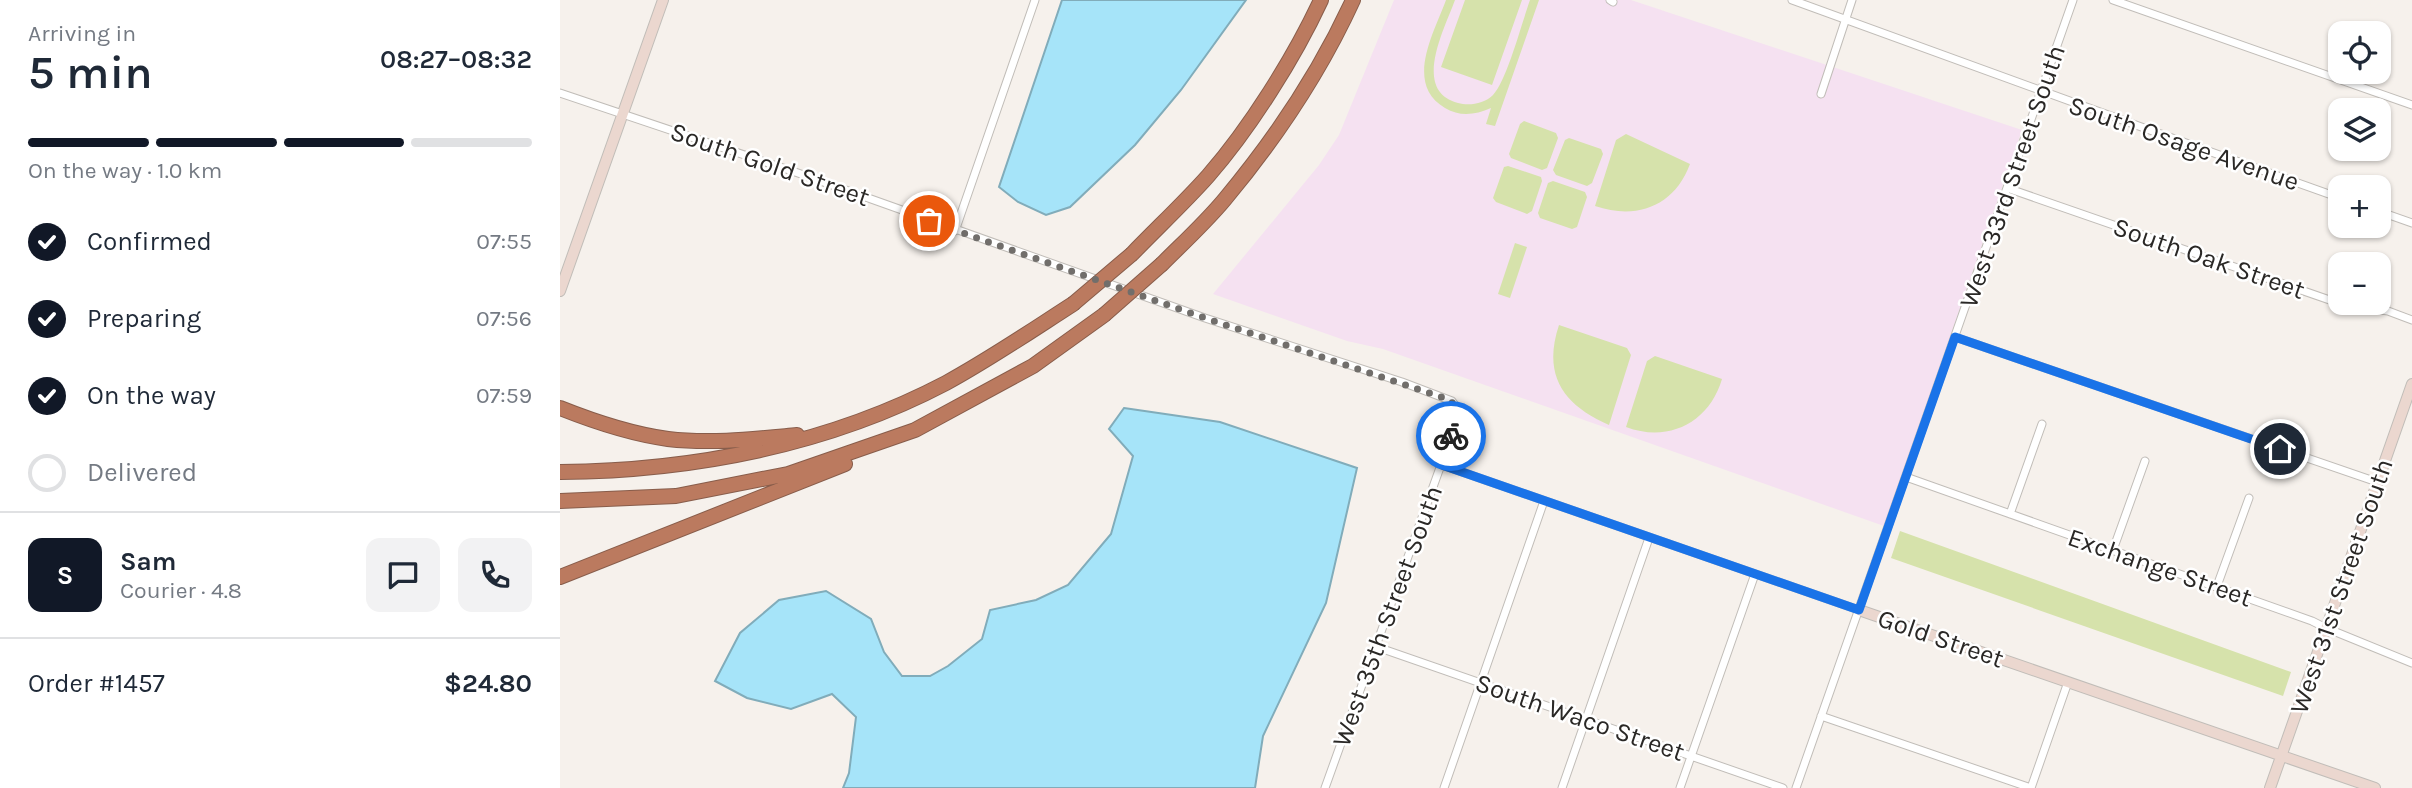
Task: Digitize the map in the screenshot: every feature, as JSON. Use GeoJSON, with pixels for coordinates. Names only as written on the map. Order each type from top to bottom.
{"type":"FeatureCollection","features":[{"type":"Feature","properties":{"kind":"highway"},"geometry":{"type":"LineString","coordinates":[[560,472],[669,467],[790,444],[892,408],[988,360],[1073,304],[1132,254],[1208,176],[1270,90],[1321,0]]}},
{"type":"Feature","properties":{"kind":"highway"},"geometry":{"type":"LineString","coordinates":[[560,501],[689,493],[788,474],[915,430],[1033,366],[1104,315],[1162,264],[1224,200],[1281,126],[1323,60],[1353,0]]}},
{"type":"Feature","properties":{"kind":"highway"},"geometry":{"type":"LineString","coordinates":[[560,408],[601,424],[668,439],[732,441],[803,434],[839,427]]}},
{"type":"Feature","properties":{"kind":"highway"},"geometry":{"type":"LineString","coordinates":[[560,578],[846,463],[893,438]]}},
{"type":"Feature","properties":{"kind":"street"},"geometry":{"type":"LineString","coordinates":[[560,291],[663,0]]}},
{"type":"Feature","properties":{"kind":"street"},"geometry":{"type":"LineString","coordinates":[[955,231],[1035,0]]}},
{"type":"Feature","properties":{"kind":"street","name":"South Osage Avenue"},"geometry":{"type":"LineString","coordinates":[[1792,0],[1960,60],[2041,93],[2328,194]]}},
{"type":"Feature","properties":{"kind":"street"},"geometry":{"type":"LineString","coordinates":[[1821,94],[1852,0]]}},
{"type":"Feature","properties":{"kind":"street","name":"West 33rd Street South"},"geometry":{"type":"LineString","coordinates":[[1796,788],[2073,0]]}},
{"type":"Feature","properties":{"kind":"street"},"geometry":{"type":"LineString","coordinates":[[2113,0],[2412,105]]}},
{"type":"Feature","properties":{"kind":"street","name":"South Gold Street"},"geometry":{"type":"LineString","coordinates":[[560,93],[838,187],[955,231],[1205,318],[1402,382],[1455,404]]}},
{"type":"Feature","properties":{"kind":"street","name":"South Oak Street"},"geometry":{"type":"LineString","coordinates":[[2007,188],[2344,305],[2388,311],[2412,320]]}},
{"type":"Feature","properties":{"kind":"street"},"geometry":{"type":"LineString","coordinates":[[2391,216],[2412,223]]}},
{"type":"Feature","properties":{"kind":"street"},"geometry":{"type":"LineString","coordinates":[[1955,337],[2377,482]]}},
{"type":"Feature","properties":{"kind":"street","name":"West 31st Street South"},"geometry":{"type":"LineString","coordinates":[[2270,788],[2412,384]]}},
{"type":"Feature","properties":{"kind":"street","name":"West 35th Street South"},"geometry":{"type":"LineString","coordinates":[[1325,788],[1442,465],[1458,415],[1455,404]]}},
{"type":"Feature","properties":{"kind":"street"},"geometry":{"type":"LineString","coordinates":[[2010,514],[2042,424]]}},
{"type":"Feature","properties":{"kind":"street"},"geometry":{"type":"LineString","coordinates":[[2113,550],[2145,461]]}},
{"type":"Feature","properties":{"kind":"street","name":"Gold Street"},"geometry":{"type":"LineString","coordinates":[[1442,465],[2375,788]]}},
{"type":"Feature","properties":{"kind":"street","name":"Exchange Street"},"geometry":{"type":"LineString","coordinates":[[1906,477],[2217,586],[2312,621],[2412,663]]}},
{"type":"Feature","properties":{"kind":"street"},"geometry":{"type":"LineString","coordinates":[[2217,586],[2249,498]]}},
{"type":"Feature","properties":{"kind":"street"},"geometry":{"type":"LineString","coordinates":[[1444,788],[1544,501]]}},
{"type":"Feature","properties":{"kind":"street"},"geometry":{"type":"LineString","coordinates":[[1562,788],[1649,538]]}},
{"type":"Feature","properties":{"kind":"street"},"geometry":{"type":"LineString","coordinates":[[1680,788],[1755,574]]}},
{"type":"Feature","properties":{"kind":"street","name":"South Waco Street"},"geometry":{"type":"LineString","coordinates":[[1377,647],[1783,788]]}},
{"type":"Feature","properties":{"kind":"street"},"geometry":{"type":"LineString","coordinates":[[1821,716],[2031,788],[2068,682]]}},
{"type":"Feature","properties":{"kind":"shaded area"},"geometry":{"type":"Polygon","coordinates":[[[1394,0],[1631,0],[2022,130],[1884,526],[1383,349],[1347,341],[1213,294],[1319,165],[1339,135],[1394,0]]]}},
{"type":"Feature","properties":{"kind":"green space"},"geometry":{"type":"Polygon","coordinates":[[[1446,0],[1455,0],[1435,57],[1436,86],[1444,96],[1458,103],[1476,104],[1493,95],[1498,88],[1509,64],[1530,0],[1539,0],[1495,126],[1486,124],[1491,108],[1468,114],[1456,113],[1433,98],[1426,86],[1426,57],[1446,0]]]}},
{"type":"Feature","properties":{"kind":"green space"},"geometry":{"type":"Polygon","coordinates":[[[1465,0],[1522,0],[1492,85],[1441,67],[1465,0]]]}},
{"type":"Feature","properties":{"kind":"green space"},"geometry":{"type":"Polygon","coordinates":[[[1524,121],[1556,133],[1558,138],[1547,168],[1542,170],[1511,158],[1509,154],[1520,124],[1524,121]]]}},
{"type":"Feature","properties":{"kind":"green space"},"geometry":{"type":"Polygon","coordinates":[[[1626,134],[1690,164],[1674,191],[1652,206],[1625,211],[1595,206],[1616,140],[1626,134]]]}},
{"type":"Feature","properties":{"kind":"green space"},"geometry":{"type":"Polygon","coordinates":[[[1569,138],[1601,149],[1603,154],[1592,183],[1587,186],[1556,175],[1553,170],[1565,140],[1569,138]]]}},
{"type":"Feature","properties":{"kind":"green space"},"geometry":{"type":"Polygon","coordinates":[[[1504,167],[1541,177],[1532,211],[1527,214],[1496,202],[1493,198],[1504,167]]]}},
{"type":"Feature","properties":{"kind":"green space"},"geometry":{"type":"Polygon","coordinates":[[[1553,181],[1585,192],[1587,197],[1577,227],[1572,229],[1540,218],[1538,213],[1548,183],[1553,181]]]}},
{"type":"Feature","properties":{"kind":"green space"},"geometry":{"type":"Polygon","coordinates":[[[1515,243],[1527,247],[1510,298],[1498,294],[1515,243]]]}},
{"type":"Feature","properties":{"kind":"green space"},"geometry":{"type":"Polygon","coordinates":[[[1559,325],[1627,348],[1631,355],[1609,425],[1580,408],[1561,387],[1555,374],[1553,359],[1559,325]]]}},
{"type":"Feature","properties":{"kind":"green space"},"geometry":{"type":"Polygon","coordinates":[[[1655,356],[1722,379],[1716,394],[1697,418],[1685,426],[1657,432],[1626,427],[1647,361],[1655,356]]]}},
{"type":"Feature","properties":{"kind":"green space"},"geometry":{"type":"Polygon","coordinates":[[[1900,531],[2291,672],[2283,696],[1891,558],[1900,531]]]}},
{"type":"Feature","properties":{"kind":"water"},"geometry":{"type":"Polygon","coordinates":[[[1062,0],[1246,0],[1181,90],[1135,145],[1070,207],[1046,215],[1018,202],[999,187],[1062,0]]]}},
{"type":"Feature","properties":{"kind":"water"},"geometry":{"type":"Polygon","coordinates":[[[1124,408],[1220,422],[1357,468],[1326,603],[1263,736],[1255,788],[843,788],[849,773],[856,717],[832,694],[791,709],[747,698],[715,681],[740,633],[779,600],[826,591],[871,619],[884,652],[902,676],[930,676],[948,666],[982,639],[990,610],[1036,600],[1068,585],[1111,534],[1133,456],[1109,429],[1124,408]]]}},
{"type":"Feature","properties":{"kind":"way so far"},"geometry":{"type":"LineString","coordinates":[[929,221],[1450,400],[1458,410],[1451,436]]}},
{"type":"Feature","properties":{"kind":"route"},"geometry":{"type":"LineString","coordinates":[[1451,436],[1442,465],[1859,610],[1955,337],[2280,449]]}}]}
